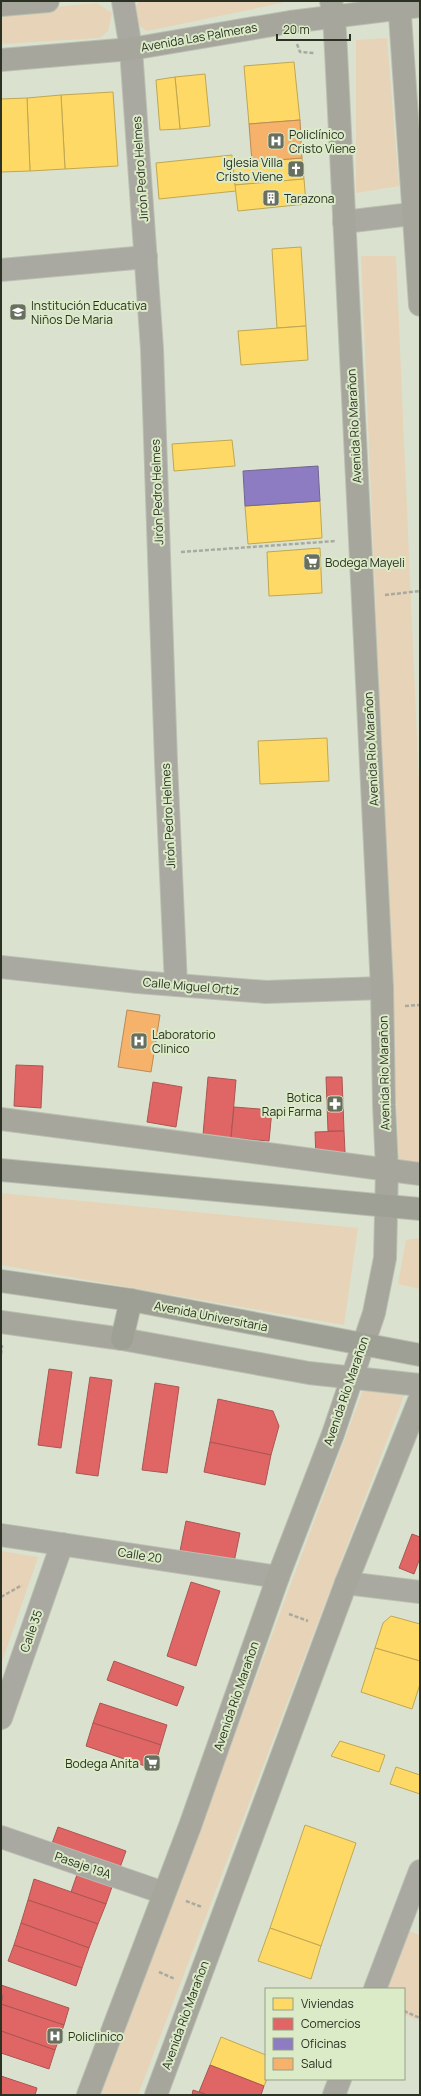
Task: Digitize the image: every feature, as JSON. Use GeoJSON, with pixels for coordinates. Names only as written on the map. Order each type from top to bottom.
{"type":"FeatureCollection","features":[{"type":"Feature","properties":{"kind":"main road"},"geometry":{"type":"LineString","coordinates":[[1,5],[48,1]]}},
{"type":"Feature","properties":{"kind":"main road"},"geometry":{"type":"LineString","coordinates":[[407,5],[420,305]]}},
{"type":"Feature","properties":{"kind":"main road","name":"Avenida Las Palmeras"},"geometry":{"type":"LineString","coordinates":[[1,60],[131,49],[332,8],[407,5]]}},
{"type":"Feature","properties":{"kind":"main road","name":"Avenida Río Marañon"},"geometry":{"type":"LineString","coordinates":[[88,2095],[164,1893],[278,1576],[332,1434],[350,1378],[374,1313],[384,1258],[387,1169],[384,1105],[382,988],[332,8]]}},
{"type":"Feature","properties":{"kind":"main road"},"geometry":{"type":"LineString","coordinates":[[1,1119],[420,1174]]}},
{"type":"Feature","properties":{"kind":"main road"},"geometry":{"type":"LineString","coordinates":[[1,1170],[420,1209]]}},
{"type":"Feature","properties":{"kind":"main road","name":"Avenida Universitaria"},"geometry":{"type":"LineString","coordinates":[[1,1281],[131,1300],[420,1355]]}},
{"type":"Feature","properties":{"kind":"main road"},"geometry":{"type":"LineString","coordinates":[[122,1339],[131,1300]]}},
{"type":"Feature","properties":{"kind":"main road"},"geometry":{"type":"LineString","coordinates":[[1,1322],[122,1339],[310,1373],[420,1385]]}},
{"type":"Feature","properties":{"kind":"main road","name":"Avenida Río Marañon"},"geometry":{"type":"LineString","coordinates":[[156,2095],[346,1583],[420,1398]]}},
{"type":"Feature","properties":{"kind":"street","name":"Jirón Pedro Helmes"},"geometry":{"type":"LineString","coordinates":[[123,1],[131,49],[152,349],[166,770],[176,985]]}},
{"type":"Feature","properties":{"kind":"street"},"geometry":{"type":"LineString","coordinates":[[344,222],[417,214]]}},
{"type":"Feature","properties":{"kind":"street"},"geometry":{"type":"LineString","coordinates":[[1,270],[146,257]]}},
{"type":"Feature","properties":{"kind":"street","name":"Calle Miguel Ortiz"},"geometry":{"type":"LineString","coordinates":[[1,967],[176,985],[266,992],[382,988]]}},
{"type":"Feature","properties":{"kind":"street","name":"Calle 20"},"geometry":{"type":"LineString","coordinates":[[1,1535],[278,1576]]}},
{"type":"Feature","properties":{"kind":"street","name":"Calle 35"},"geometry":{"type":"LineString","coordinates":[[2,1715],[62,1544]]}},
{"type":"Feature","properties":{"kind":"street"},"geometry":{"type":"LineString","coordinates":[[346,1583],[420,1592]]}},
{"type":"Feature","properties":{"kind":"street","name":"Pasaje 19A"},"geometry":{"type":"LineString","coordinates":[[1,1837],[164,1893]]}},
{"type":"Feature","properties":{"kind":"street"},"geometry":{"type":"LineString","coordinates":[[375,1988],[420,1871]]}},
{"type":"Feature","properties":{"kind":"street"},"geometry":{"type":"LineString","coordinates":[[334,2095],[340,2080]]}},
{"type":"Feature","properties":{"kind":"path"},"geometry":{"type":"LineString","coordinates":[[300,52],[316,54]]}},
{"type":"Feature","properties":{"kind":"path"},"geometry":{"type":"LineString","coordinates":[[159,554],[360,539]]}},
{"type":"Feature","properties":{"kind":"path"},"geometry":{"type":"LineString","coordinates":[[363,597],[420,591]]}},
{"type":"Feature","properties":{"kind":"path"},"geometry":{"type":"LineString","coordinates":[[268,1606],[329,1629]]}},
{"type":"Feature","properties":{"kind":"path"},"geometry":{"type":"LineString","coordinates":[[164,1893],[223,1914]]}},
{"type":"Feature","properties":{"kind":"path"},"geometry":{"type":"LineString","coordinates":[[138,1963],[195,1988]]}},
{"type":"Feature","properties":{"kind":"path"},"geometry":{"type":"LineString","coordinates":[[405,2011],[420,2018]]}},
{"type":"Feature","properties":{"kind":"shaded area"},"geometry":{"type":"Polygon","coordinates":[[[139,1],[282,1],[282,3],[147,31],[137,24],[133,11],[139,1]]]}},
{"type":"Feature","properties":{"kind":"shaded area"},"geometry":{"type":"Polygon","coordinates":[[[97,3],[112,13],[108,31],[100,38],[1,44],[1,12],[97,3]]]}},
{"type":"Feature","properties":{"kind":"shaded area"},"geometry":{"type":"Polygon","coordinates":[[[387,38],[399,186],[356,193],[356,40],[387,38]]]}},
{"type":"Feature","properties":{"kind":"shaded area"},"geometry":{"type":"Polygon","coordinates":[[[361,256],[396,256],[420,809],[420,1169],[399,1168],[361,256]]]}},
{"type":"Feature","properties":{"kind":"shaded area"},"geometry":{"type":"Polygon","coordinates":[[[1,1193],[358,1228],[344,1325],[1,1265],[1,1193]]]}},
{"type":"Feature","properties":{"kind":"shaded area"},"geometry":{"type":"Polygon","coordinates":[[[420,1238],[420,1289],[398,1284],[406,1240],[420,1238]]]}},
{"type":"Feature","properties":{"kind":"shaded area"},"geometry":{"type":"Polygon","coordinates":[[[370,1371],[411,1377],[138,2095],[101,2095],[370,1371]]]}},
{"type":"Feature","properties":{"kind":"shaded area"},"geometry":{"type":"Polygon","coordinates":[[[1,1551],[38,1557],[1,1665],[1,1551]]]}},
{"type":"Feature","properties":{"kind":"shaded area"},"geometry":{"type":"Polygon","coordinates":[[[409,1931],[420,1935],[420,2021],[405,2015],[405,1988],[387,1988],[409,1931]]]}},
{"type":"Feature","properties":{"kind":"building: Viviendas"},"geometry":{"type":"Polygon","coordinates":[[[294,62],[300,120],[249,124],[244,66],[294,62]]]}},
{"type":"Feature","properties":{"kind":"building: Viviendas"},"geometry":{"type":"Polygon","coordinates":[[[205,74],[210,126],[180,129],[175,77],[205,74]]]}},
{"type":"Feature","properties":{"kind":"building: Viviendas"},"geometry":{"type":"Polygon","coordinates":[[[175,77],[180,129],[160,130],[156,80],[175,77]]]}},
{"type":"Feature","properties":{"kind":"building: Viviendas"},"geometry":{"type":"Polygon","coordinates":[[[113,92],[118,166],[65,169],[61,95],[113,92]]]}},
{"type":"Feature","properties":{"kind":"building: Viviendas"},"geometry":{"type":"Polygon","coordinates":[[[61,95],[65,169],[30,171],[27,98],[61,95]]]}},
{"type":"Feature","properties":{"kind":"building: Viviendas"},"geometry":{"type":"Polygon","coordinates":[[[27,98],[30,171],[1,172],[1,99],[27,98]]]}},
{"type":"Feature","properties":{"kind":"building: Viviendas"},"geometry":{"type":"Polygon","coordinates":[[[232,155],[236,191],[159,199],[156,163],[232,155]]]}},
{"type":"Feature","properties":{"kind":"building: Viviendas"},"geometry":{"type":"Polygon","coordinates":[[[302,158],[304,179],[235,185],[233,163],[302,158]]]}},
{"type":"Feature","properties":{"kind":"building: Viviendas","name":"Tarazona"},"geometry":{"type":"Polygon","coordinates":[[[304,179],[306,204],[238,211],[235,185],[304,179]]]}},
{"type":"Feature","properties":{"kind":"building: Viviendas"},"geometry":{"type":"Polygon","coordinates":[[[301,247],[306,326],[277,328],[272,249],[301,247]]]}},
{"type":"Feature","properties":{"kind":"building: Viviendas"},"geometry":{"type":"Polygon","coordinates":[[[306,326],[308,360],[241,365],[238,331],[306,326]]]}},
{"type":"Feature","properties":{"kind":"building: Viviendas"},"geometry":{"type":"Polygon","coordinates":[[[232,440],[235,466],[174,471],[172,444],[232,440]]]}},
{"type":"Feature","properties":{"kind":"building: Viviendas"},"geometry":{"type":"Polygon","coordinates":[[[320,501],[322,538],[248,544],[245,506],[320,501]]]}},
{"type":"Feature","properties":{"kind":"building: Viviendas"},"geometry":{"type":"Polygon","coordinates":[[[320,548],[322,593],[269,596],[267,552],[320,548]]]}},
{"type":"Feature","properties":{"kind":"building: Viviendas"},"geometry":{"type":"Polygon","coordinates":[[[327,738],[329,781],[260,784],[258,741],[327,738]]]}},
{"type":"Feature","properties":{"kind":"building: Viviendas"},"geometry":{"type":"Polygon","coordinates":[[[391,1616],[420,1624],[420,1661],[375,1648],[383,1623],[391,1616]]]}},
{"type":"Feature","properties":{"kind":"building: Viviendas"},"geometry":{"type":"Polygon","coordinates":[[[375,1648],[420,1661],[420,1684],[412,1709],[361,1692],[375,1648]]]}},
{"type":"Feature","properties":{"kind":"building: Viviendas"},"geometry":{"type":"Polygon","coordinates":[[[340,1741],[385,1755],[379,1772],[331,1756],[340,1741]]]}},
{"type":"Feature","properties":{"kind":"building: Viviendas"},"geometry":{"type":"Polygon","coordinates":[[[396,1767],[420,1775],[420,1794],[390,1784],[396,1767]]]}},
{"type":"Feature","properties":{"kind":"building: Viviendas"},"geometry":{"type":"Polygon","coordinates":[[[305,1825],[356,1843],[321,1946],[270,1928],[305,1825]]]}},
{"type":"Feature","properties":{"kind":"building: Viviendas"},"geometry":{"type":"Polygon","coordinates":[[[270,1928],[321,1946],[311,1979],[258,1961],[270,1928]]]}},
{"type":"Feature","properties":{"kind":"building: Viviendas"},"geometry":{"type":"Polygon","coordinates":[[[221,2037],[265,2055],[265,2080],[267,2080],[264,2086],[210,2065],[221,2037]]]}},
{"type":"Feature","properties":{"kind":"building: Comercios"},"geometry":{"type":"Polygon","coordinates":[[[16,1065],[43,1066],[41,1108],[14,1106],[16,1065]]]}},
{"type":"Feature","properties":{"kind":"building: Comercios"},"geometry":{"type":"Polygon","coordinates":[[[208,1077],[236,1080],[231,1138],[203,1135],[208,1077]]]}},
{"type":"Feature","properties":{"kind":"building: Comercios","name":"Botica Rapi Farma"},"geometry":{"type":"Polygon","coordinates":[[[326,1077],[342,1077],[344,1131],[328,1131],[326,1077]]]}},
{"type":"Feature","properties":{"kind":"building: Comercios"},"geometry":{"type":"Polygon","coordinates":[[[153,1082],[182,1087],[176,1127],[147,1122],[153,1082]]]}},
{"type":"Feature","properties":{"kind":"building: Comercios"},"geometry":{"type":"Polygon","coordinates":[[[234,1107],[272,1110],[269,1141],[231,1138],[234,1107]]]}},
{"type":"Feature","properties":{"kind":"building: Comercios"},"geometry":{"type":"Polygon","coordinates":[[[344,1131],[345,1152],[337,1158],[316,1159],[315,1132],[344,1131]]]}},
{"type":"Feature","properties":{"kind":"building: Comercios"},"geometry":{"type":"Polygon","coordinates":[[[49,1369],[72,1372],[61,1448],[38,1445],[49,1369]]]}},
{"type":"Feature","properties":{"kind":"building: Comercios"},"geometry":{"type":"Polygon","coordinates":[[[90,1377],[112,1380],[98,1476],[76,1473],[90,1377]]]}},
{"type":"Feature","properties":{"kind":"building: Comercios"},"geometry":{"type":"Polygon","coordinates":[[[155,1383],[179,1387],[167,1473],[142,1470],[155,1383]]]}},
{"type":"Feature","properties":{"kind":"building: Comercios"},"geometry":{"type":"Polygon","coordinates":[[[218,1399],[273,1411],[279,1426],[271,1455],[210,1442],[218,1399]]]}},
{"type":"Feature","properties":{"kind":"building: Comercios"},"geometry":{"type":"Polygon","coordinates":[[[210,1442],[271,1455],[265,1485],[204,1472],[210,1442]]]}},
{"type":"Feature","properties":{"kind":"building: Comercios"},"geometry":{"type":"Polygon","coordinates":[[[186,1521],[240,1533],[234,1562],[180,1551],[186,1521]]]}},
{"type":"Feature","properties":{"kind":"building: Comercios"},"geometry":{"type":"Polygon","coordinates":[[[412,1534],[420,1537],[420,1558],[414,1574],[399,1568],[412,1534]]]}},
{"type":"Feature","properties":{"kind":"building: Comercios"},"geometry":{"type":"Polygon","coordinates":[[[191,1582],[220,1591],[196,1666],[167,1656],[191,1582]]]}},
{"type":"Feature","properties":{"kind":"building: Comercios"},"geometry":{"type":"Polygon","coordinates":[[[114,1661],[184,1687],[177,1706],[107,1680],[114,1661]]]}},
{"type":"Feature","properties":{"kind":"building: Comercios"},"geometry":{"type":"Polygon","coordinates":[[[100,1703],[167,1725],[161,1745],[93,1723],[100,1703]]]}},
{"type":"Feature","properties":{"kind":"building: Comercios"},"geometry":{"type":"Polygon","coordinates":[[[93,1723],[161,1745],[154,1769],[86,1746],[93,1723]]]}},
{"type":"Feature","properties":{"kind":"building: Comercios"},"geometry":{"type":"Polygon","coordinates":[[[58,1827],[126,1851],[118,1873],[50,1849],[58,1827]]]}},
{"type":"Feature","properties":{"kind":"building: Comercios"},"geometry":{"type":"Polygon","coordinates":[[[79,1869],[114,1881],[106,1904],[71,1892],[79,1869]]]}},
{"type":"Feature","properties":{"kind":"building: Comercios"},"geometry":{"type":"Polygon","coordinates":[[[34,1879],[106,1904],[98,1924],[28,1900],[34,1879]]]}},
{"type":"Feature","properties":{"kind":"building: Comercios"},"geometry":{"type":"Polygon","coordinates":[[[28,1900],[98,1924],[89,1948],[21,1923],[28,1900]]]}},
{"type":"Feature","properties":{"kind":"building: Comercios"},"geometry":{"type":"Polygon","coordinates":[[[21,1923],[89,1948],[82,1968],[14,1945],[21,1923]]]}},
{"type":"Feature","properties":{"kind":"building: Comercios"},"geometry":{"type":"Polygon","coordinates":[[[14,1945],[82,1968],[76,1986],[8,1961],[14,1945]]]}},
{"type":"Feature","properties":{"kind":"building: Comercios"},"geometry":{"type":"Polygon","coordinates":[[[1,1985],[69,2008],[64,2025],[1,2004],[3,1995],[1,1994],[1,1985]]]}},
{"type":"Feature","properties":{"kind":"building: Comercios"},"geometry":{"type":"Polygon","coordinates":[[[1,2004],[64,2025],[55,2050],[1,2031],[1,2004]]]}},
{"type":"Feature","properties":{"kind":"building: Comercios"},"geometry":{"type":"Polygon","coordinates":[[[1,2031],[55,2050],[49,2069],[1,2053],[1,2031]]]}},
{"type":"Feature","properties":{"kind":"building: Comercios"},"geometry":{"type":"Polygon","coordinates":[[[210,2065],[264,2086],[261,2095],[207,2095],[199,2092],[210,2065]]]}},
{"type":"Feature","properties":{"kind":"building: Comercios"},"geometry":{"type":"Polygon","coordinates":[[[1,2076],[37,2088],[35,2095],[1,2095],[1,2076]]]}},
{"type":"Feature","properties":{"kind":"building: Comercios"},"geometry":{"type":"Polygon","coordinates":[[[193,2090],[199,2092],[207,2095],[192,2095],[193,2090]]]}},
{"type":"Feature","properties":{"kind":"building: Oficinas"},"geometry":{"type":"Polygon","coordinates":[[[318,466],[320,501],[245,506],[243,471],[318,466]]]}},
{"type":"Feature","properties":{"kind":"building: Salud","name":"Policlínico Cristo Viene"},"geometry":{"type":"Polygon","coordinates":[[[300,120],[302,158],[252,162],[249,124],[300,120]]]}},
{"type":"Feature","properties":{"kind":"building: Salud","name":"Laboratorio Clinico"},"geometry":{"type":"Polygon","coordinates":[[[127,1010],[160,1015],[151,1072],[118,1067],[127,1010]]]}},
{"type":"Feature","properties":{"kind":"place","name":"Policlínico Cristo Viene"},"geometry":{"type":"Point","coordinates":[276,141]}},
{"type":"Feature","properties":{"kind":"place","name":"Iglesia Villa Cristo Viene"},"geometry":{"type":"Point","coordinates":[296,169]}},
{"type":"Feature","properties":{"kind":"place","name":"Tarazona"},"geometry":{"type":"Point","coordinates":[271,198]}},
{"type":"Feature","properties":{"kind":"place","name":"Institución Educativa Niños De Maria"},"geometry":{"type":"Point","coordinates":[18,312]}},
{"type":"Feature","properties":{"kind":"place","name":"Bodega Mayeli"},"geometry":{"type":"Point","coordinates":[312,562]}},
{"type":"Feature","properties":{"kind":"place","name":"Laboratorio Clinico"},"geometry":{"type":"Point","coordinates":[139,1041]}},
{"type":"Feature","properties":{"kind":"place","name":"Botica Rapi Farma"},"geometry":{"type":"Point","coordinates":[335,1104]}},
{"type":"Feature","properties":{"kind":"place","name":"Bodega Anita"},"geometry":{"type":"Point","coordinates":[152,1763]}},
{"type":"Feature","properties":{"kind":"place","name":"Policlinico"},"geometry":{"type":"Point","coordinates":[55,2036]}}]}
